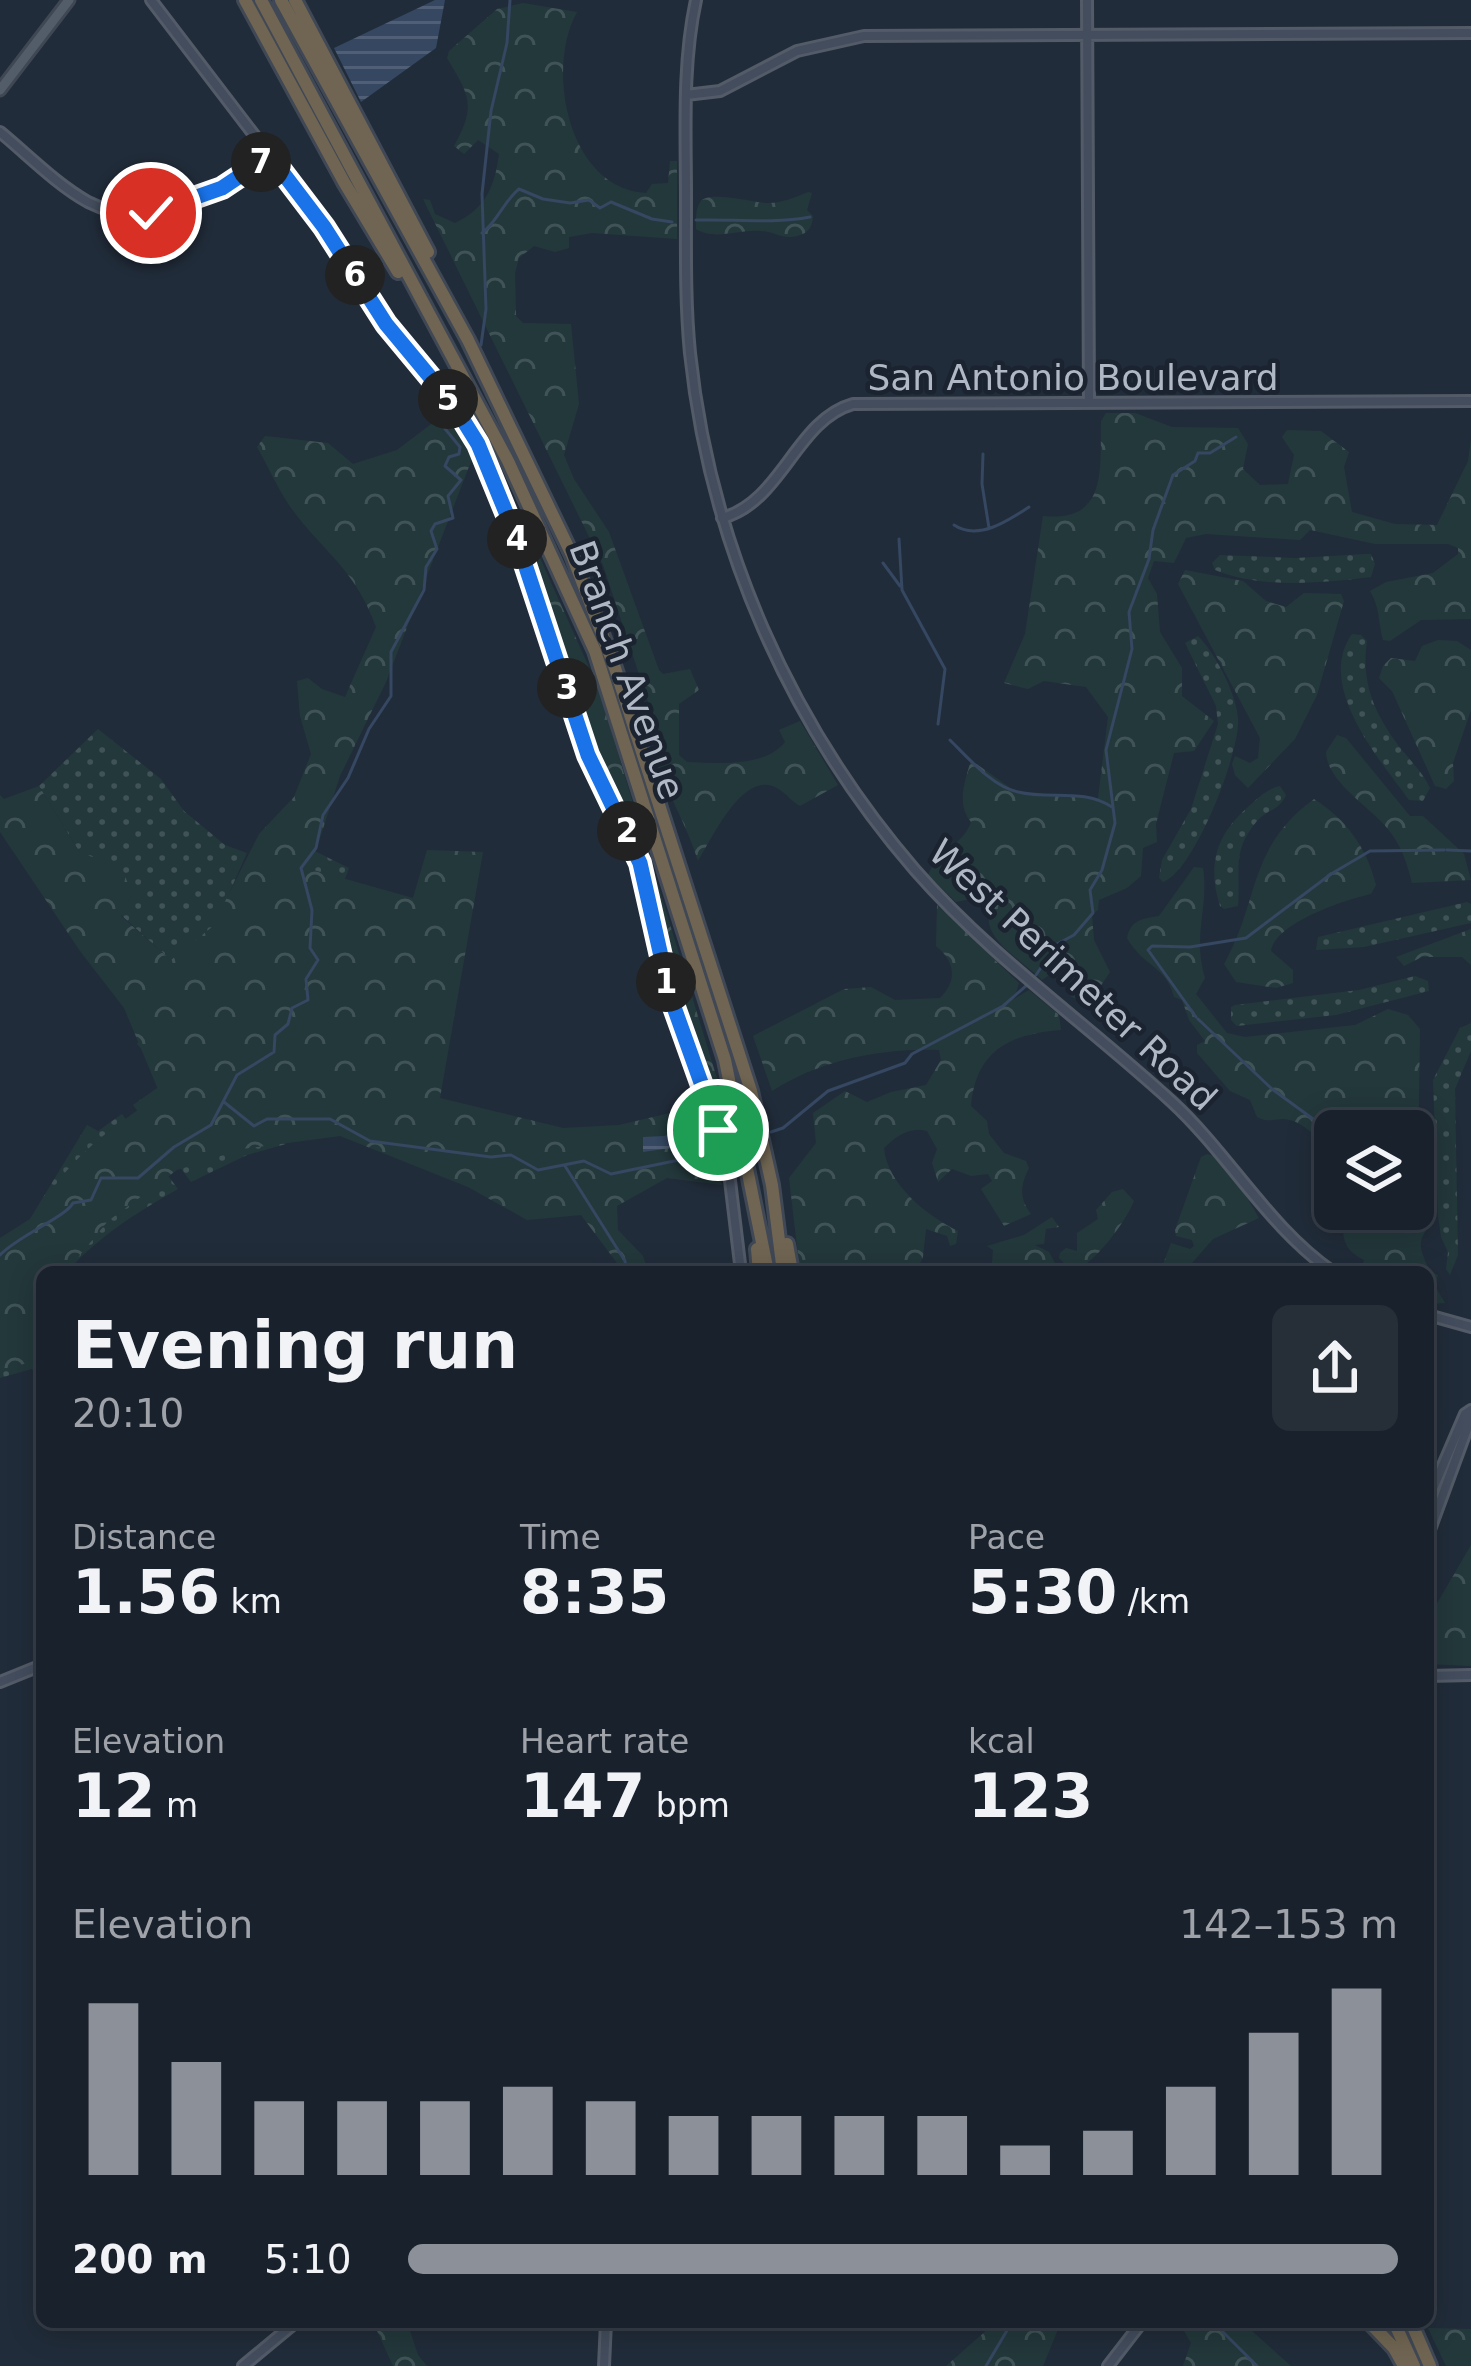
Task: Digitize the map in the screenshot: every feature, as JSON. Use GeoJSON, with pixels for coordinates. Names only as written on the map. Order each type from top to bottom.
{"type":"FeatureCollection","features":[{"type":"Feature","properties":{"kind":"highway"},"geometry":{"type":"LineString","coordinates":[[245,0],[354,200],[433,332],[451,353]]}},
{"type":"Feature","properties":{"kind":"highway","name":"Branch Avenue"},"geometry":{"type":"LineString","coordinates":[[260,0],[524,492],[605,678],[725,1060],[752,1188],[762,1266]]}},
{"type":"Feature","properties":{"kind":"highway","name":"Branch Avenue"},"geometry":{"type":"LineString","coordinates":[[281,0],[468,340],[565,538],[615,668],[764,1140],[787,1266]]}},
{"type":"Feature","properties":{"kind":"highway"},"geometry":{"type":"LineString","coordinates":[[295,0],[395,186],[468,340]]}},
{"type":"Feature","properties":{"kind":"highway"},"geometry":{"type":"LineString","coordinates":[[1375,2328],[1404,2366]]}},
{"type":"Feature","properties":{"kind":"highway"},"geometry":{"type":"LineString","coordinates":[[1397,2328],[1414,2366]]}},
{"type":"Feature","properties":{"kind":"highway"},"geometry":{"type":"LineString","coordinates":[[1414,2328],[1430,2366]]}},
{"type":"Feature","properties":{"kind":"main road"},"geometry":{"type":"LineString","coordinates":[[0,90],[69,0]]}},
{"type":"Feature","properties":{"kind":"street"},"geometry":{"type":"LineString","coordinates":[[151,0],[324,227],[386,324],[470,428],[496,486],[588,755],[640,863],[670,996],[728,1164],[740,1266]]}},
{"type":"Feature","properties":{"kind":"street","name":"West Perimeter Road"},"geometry":{"type":"LineString","coordinates":[[696,0],[686,95],[688,329],[700,424],[722,518],[760,622],[802,709],[833,762],[892,842],[977,934],[1173,1102],[1237,1170],[1284,1230],[1326,1266]]}},
{"type":"Feature","properties":{"kind":"street"},"geometry":{"type":"LineString","coordinates":[[1087,0],[1089,403]]}},
{"type":"Feature","properties":{"kind":"street"},"geometry":{"type":"LineString","coordinates":[[686,95],[720,91],[790,54],[850,37],[1471,33]]}},
{"type":"Feature","properties":{"kind":"street"},"geometry":{"type":"LineString","coordinates":[[0,132],[75,194],[129,214],[162,211],[210,193],[270,156]]}},
{"type":"Feature","properties":{"kind":"street","name":"San Antonio Boulevard"},"geometry":{"type":"LineString","coordinates":[[722,518],[741,510],[765,490],[824,420],[841,407],[880,403],[1471,401]]}},
{"type":"Feature","properties":{"kind":"street"},"geometry":{"type":"LineString","coordinates":[[1434,1317],[1471,1327]]}},
{"type":"Feature","properties":{"kind":"street"},"geometry":{"type":"LineString","coordinates":[[1434,1485],[1465,1414],[1471,1414],[1434,1521]]}},
{"type":"Feature","properties":{"kind":"street"},"geometry":{"type":"LineString","coordinates":[[0,1682],[36,1667]]}},
{"type":"Feature","properties":{"kind":"street"},"geometry":{"type":"LineString","coordinates":[[1434,1676],[1471,1675]]}},
{"type":"Feature","properties":{"kind":"street"},"geometry":{"type":"LineString","coordinates":[[243,2366],[289,2328]]}},
{"type":"Feature","properties":{"kind":"street"},"geometry":{"type":"LineString","coordinates":[[604,2366],[605,2328]]}},
{"type":"Feature","properties":{"kind":"street"},"geometry":{"type":"LineString","coordinates":[[1108,2366],[1136,2328]]}},
{"type":"Feature","properties":{"kind":"green space"},"geometry":{"type":"Polygon","coordinates":[[[523,3],[577,12],[563,64],[564,93],[581,149],[598,171],[619,186],[646,193],[652,184],[668,183],[670,161],[677,161],[677,239],[592,233],[569,237],[569,248],[555,252],[534,246],[519,258],[515,273],[516,316],[523,323],[571,324],[579,404],[564,455],[609,532],[659,670],[663,674],[690,669],[699,690],[679,704],[679,755],[687,762],[753,760],[776,750],[785,742],[779,730],[800,721],[838,785],[800,806],[777,788],[752,788],[730,809],[698,861],[653,753],[661,741],[603,565],[423,199],[430,200],[435,214],[455,223],[487,195],[499,154],[478,140],[464,154],[454,146],[468,110],[461,82],[447,58],[497,9],[523,3]]]}},
{"type":"Feature","properties":{"kind":"green space"},"geometry":{"type":"Polygon","coordinates":[[[812,193],[807,210],[813,220],[801,235],[711,234],[696,229],[698,206],[707,198],[774,203],[812,193]]]}},
{"type":"Feature","properties":{"kind":"green space"},"geometry":{"type":"Polygon","coordinates":[[[447,412],[455,416],[475,451],[386,682],[340,776],[310,869],[413,898],[427,850],[483,852],[440,1098],[563,1128],[619,1125],[700,1106],[722,1185],[667,1178],[617,1206],[618,1230],[643,1256],[646,1266],[618,1266],[581,1215],[527,1220],[468,1187],[340,1136],[242,1149],[177,1170],[108,1221],[71,1266],[36,1266],[36,1374],[27,1363],[0,1371],[0,1250],[22,1232],[82,1155],[160,1094],[124,1008],[0,832],[0,795],[4,799],[39,786],[80,853],[121,866],[132,894],[121,916],[171,960],[212,927],[259,834],[294,797],[311,754],[300,716],[297,681],[308,678],[345,697],[376,627],[358,589],[289,505],[257,447],[265,436],[328,443],[353,464],[397,450],[447,412]]]}},
{"type":"Feature","properties":{"kind":"green space"},"geometry":{"type":"Polygon","coordinates":[[[1106,413],[1135,413],[1172,427],[1238,428],[1248,444],[1243,469],[1260,485],[1288,484],[1294,455],[1282,437],[1287,430],[1321,431],[1349,452],[1344,467],[1352,512],[1395,524],[1437,525],[1468,461],[1471,439],[1471,619],[1421,620],[1390,641],[1383,640],[1370,591],[1386,582],[1433,573],[1458,554],[1458,548],[1448,544],[1375,544],[1310,530],[1300,540],[1206,534],[1186,538],[1174,563],[1154,561],[1148,578],[1157,594],[1160,632],[1182,668],[1182,696],[1214,721],[1194,751],[1174,753],[1156,824],[1157,842],[1143,848],[1141,876],[1099,900],[1092,914],[1094,940],[1110,972],[1094,996],[1080,1001],[1070,996],[1065,964],[1042,980],[999,942],[990,927],[985,896],[956,902],[928,875],[971,822],[963,800],[971,760],[1016,792],[1098,798],[1108,717],[1086,687],[1044,681],[1028,689],[1004,683],[1025,634],[1043,516],[1064,516],[1090,502],[1099,474],[1101,421],[1106,413]]]}},
{"type":"Feature","properties":{"kind":"green space"},"geometry":{"type":"Polygon","coordinates":[[[536,549],[597,685],[726,1108],[719,1110],[675,993],[640,847],[597,759],[527,552],[536,549]]]}},
{"type":"Feature","properties":{"kind":"green space"},"geometry":{"type":"Polygon","coordinates":[[[1371,554],[1375,564],[1371,577],[1312,582],[1252,580],[1215,570],[1212,563],[1220,555],[1371,554]]]}},
{"type":"Feature","properties":{"kind":"green space"},"geometry":{"type":"Polygon","coordinates":[[[1185,570],[1243,581],[1266,601],[1286,607],[1304,593],[1341,594],[1344,601],[1317,695],[1295,739],[1248,788],[1235,775],[1232,764],[1235,756],[1250,763],[1258,758],[1260,738],[1178,584],[1185,570]]]}},
{"type":"Feature","properties":{"kind":"green space"},"geometry":{"type":"Polygon","coordinates":[[[1352,634],[1367,641],[1366,673],[1380,716],[1430,788],[1423,801],[1409,800],[1368,744],[1346,699],[1343,654],[1352,634]]]}},
{"type":"Feature","properties":{"kind":"green space"},"geometry":{"type":"Polygon","coordinates":[[[1198,636],[1229,686],[1238,718],[1237,734],[1224,782],[1201,834],[1188,857],[1163,882],[1159,878],[1162,860],[1191,809],[1218,724],[1216,706],[1185,643],[1198,636]]]}},
{"type":"Feature","properties":{"kind":"green space"},"geometry":{"type":"Polygon","coordinates":[[[1438,640],[1457,641],[1471,650],[1471,710],[1453,763],[1454,781],[1446,789],[1435,786],[1392,691],[1379,678],[1391,658],[1415,661],[1422,646],[1438,640]]]}},
{"type":"Feature","properties":{"kind":"green space"},"geometry":{"type":"Polygon","coordinates":[[[98,729],[161,779],[184,811],[225,845],[247,853],[227,898],[270,829],[349,868],[275,1065],[286,1144],[247,1155],[191,1182],[133,1105],[170,1079],[137,1044],[204,935],[172,961],[121,915],[132,894],[80,853],[39,786],[98,729]]]}},
{"type":"Feature","properties":{"kind":"green space"},"geometry":{"type":"Polygon","coordinates":[[[1337,735],[1346,738],[1410,816],[1423,816],[1464,854],[1471,880],[1412,883],[1392,834],[1333,773],[1326,752],[1337,735]]]}},
{"type":"Feature","properties":{"kind":"green space"},"geometry":{"type":"Polygon","coordinates":[[[1280,786],[1286,795],[1283,800],[1257,821],[1243,842],[1238,906],[1224,909],[1214,878],[1221,840],[1236,818],[1280,786]]]}},
{"type":"Feature","properties":{"kind":"green space"},"geometry":{"type":"Polygon","coordinates":[[[1314,799],[1354,836],[1376,885],[1371,894],[1297,922],[1275,941],[1271,951],[1293,970],[1293,983],[1276,988],[1236,982],[1224,964],[1257,876],[1277,837],[1314,799]]]}},
{"type":"Feature","properties":{"kind":"green space"},"geometry":{"type":"Polygon","coordinates":[[[1194,867],[1203,868],[1200,948],[1205,978],[1196,994],[1227,1033],[1245,1037],[1355,1025],[1388,1009],[1408,1015],[1420,1029],[1419,1110],[1314,1110],[1314,1135],[1284,1119],[1257,1117],[1250,1100],[1230,1091],[1197,1053],[1197,1045],[1205,1041],[1189,1020],[1182,1000],[1174,997],[1166,978],[1127,938],[1143,919],[1159,916],[1194,867]]]}},
{"type":"Feature","properties":{"kind":"green space"},"geometry":{"type":"Polygon","coordinates":[[[1467,902],[1471,923],[1364,947],[1316,950],[1318,937],[1467,902]]]}},
{"type":"Feature","properties":{"kind":"green space"},"geometry":{"type":"Polygon","coordinates":[[[937,905],[1019,983],[1014,999],[1029,990],[1059,1015],[1061,1030],[1011,1041],[988,1058],[971,1106],[987,1121],[989,1134],[1004,1153],[1026,1161],[1029,1168],[1022,1192],[1031,1214],[1004,1226],[981,1189],[992,1181],[988,1174],[971,1176],[952,1169],[938,1182],[932,1163],[937,1149],[927,1131],[909,1131],[884,1148],[892,1174],[934,1217],[958,1231],[956,1244],[950,1246],[947,1236],[926,1229],[919,1266],[799,1266],[789,1178],[816,1143],[813,1113],[845,1091],[867,1102],[926,1085],[941,1060],[939,1050],[895,1051],[831,1064],[772,1091],[753,1036],[844,989],[871,987],[895,1000],[940,998],[950,985],[952,971],[936,946],[937,905]]]}},
{"type":"Feature","properties":{"kind":"green space"},"geometry":{"type":"Polygon","coordinates":[[[1471,929],[1471,965],[1462,957],[1422,957],[1404,966],[1396,957],[1471,929]]]}},
{"type":"Feature","properties":{"kind":"green space"},"geometry":{"type":"Polygon","coordinates":[[[1415,976],[1428,981],[1429,991],[1336,1015],[1237,1026],[1231,1020],[1235,1005],[1359,990],[1415,976]]]}},
{"type":"Feature","properties":{"kind":"green space"},"geometry":{"type":"Polygon","coordinates":[[[1471,1023],[1471,1051],[1455,1089],[1458,1255],[1450,1275],[1438,1215],[1433,1080],[1460,1028],[1471,1023]]]}},
{"type":"Feature","properties":{"kind":"green space"},"geometry":{"type":"Polygon","coordinates":[[[122,1114],[178,1189],[119,1226],[73,1266],[36,1266],[36,1368],[0,1378],[0,1238],[30,1219],[87,1125],[98,1131],[122,1114]]]}},
{"type":"Feature","properties":{"kind":"green space"},"geometry":{"type":"Polygon","coordinates":[[[1214,1156],[1259,1218],[1213,1239],[1189,1266],[1162,1266],[1171,1243],[1194,1246],[1192,1240],[1176,1236],[1175,1230],[1201,1157],[1214,1156]]]}},
{"type":"Feature","properties":{"kind":"green space"},"geometry":{"type":"Polygon","coordinates":[[[1123,1189],[1134,1201],[1124,1220],[1083,1266],[1067,1266],[1060,1253],[1066,1248],[1077,1251],[1077,1233],[1098,1219],[1096,1210],[1112,1192],[1123,1189]]]}},
{"type":"Feature","properties":{"kind":"green space"},"geometry":{"type":"Polygon","coordinates":[[[1052,1217],[1059,1227],[1046,1229],[1044,1244],[1035,1245],[1049,1252],[1057,1266],[985,1266],[992,1263],[993,1250],[987,1246],[1024,1235],[1052,1217]]]}},
{"type":"Feature","properties":{"kind":"green space"},"geometry":{"type":"Polygon","coordinates":[[[1343,1230],[1428,1230],[1421,1246],[1427,1266],[1362,1266],[1364,1260],[1344,1239],[1343,1230]]]}},
{"type":"Feature","properties":{"kind":"green space"},"geometry":{"type":"Polygon","coordinates":[[[1434,1274],[1438,1275],[1435,1286],[1445,1303],[1434,1304],[1434,1274]]]}},
{"type":"Feature","properties":{"kind":"green space"},"geometry":{"type":"Polygon","coordinates":[[[1471,1545],[1471,1666],[1434,1664],[1434,1609],[1471,1545]]]}},
{"type":"Feature","properties":{"kind":"green space"},"geometry":{"type":"Polygon","coordinates":[[[376,2328],[409,2328],[427,2366],[393,2366],[376,2328]]]}},
{"type":"Feature","properties":{"kind":"green space"},"geometry":{"type":"Polygon","coordinates":[[[989,2328],[1059,2328],[1043,2366],[946,2366],[989,2328]]]}},
{"type":"Feature","properties":{"kind":"green space"},"geometry":{"type":"Polygon","coordinates":[[[1182,2328],[1249,2328],[1291,2366],[1183,2366],[1191,2343],[1182,2328]]]}},
{"type":"Feature","properties":{"kind":"green space"},"geometry":{"type":"Polygon","coordinates":[[[1428,2328],[1471,2329],[1471,2366],[1446,2366],[1428,2328]]]}},
{"type":"Feature","properties":{"kind":"water"},"geometry":{"type":"Polygon","coordinates":[[[435,0],[445,0],[436,48],[361,102],[334,48],[435,0]]]}},
{"type":"Feature","properties":{"kind":"water"},"geometry":{"type":"Polygon","coordinates":[[[703,1124],[706,1143],[643,1152],[643,1137],[703,1124]]]}},
{"type":"Feature","properties":{"kind":"waterway"},"geometry":{"type":"LineString","coordinates":[[481,345],[486,309],[482,194],[510,0]]}},
{"type":"Feature","properties":{"kind":"waterway"},"geometry":{"type":"LineString","coordinates":[[482,233],[519,189],[543,199],[589,200],[600,208],[611,202],[672,222]]}},
{"type":"Feature","properties":{"kind":"waterway"},"geometry":{"type":"LineString","coordinates":[[696,220],[810,217]]}},
{"type":"Feature","properties":{"kind":"waterway"},"geometry":{"type":"LineString","coordinates":[[0,1255],[73,1203],[91,1200],[101,1178],[138,1178],[174,1147],[211,1125],[237,1075],[274,1052],[275,1035],[288,1024],[292,1008],[308,1000],[306,979],[318,960],[310,948],[312,910],[301,868],[316,848],[323,815],[391,696],[391,652],[424,590],[426,567],[437,549],[431,531],[435,524],[453,518],[448,496],[461,480],[445,466],[460,447],[437,419],[456,385]]}},
{"type":"Feature","properties":{"kind":"waterway"},"geometry":{"type":"LineString","coordinates":[[1036,975],[1057,944],[1074,935],[1093,913],[1090,890],[1102,870],[1115,823],[1106,750],[1132,649],[1129,612],[1173,475],[1195,461],[1198,453],[1210,453],[1236,437]]}},
{"type":"Feature","properties":{"kind":"waterway"},"geometry":{"type":"LineString","coordinates":[[983,454],[989,528]]}},
{"type":"Feature","properties":{"kind":"waterway"},"geometry":{"type":"LineString","coordinates":[[954,525],[983,530],[1029,507]]}},
{"type":"Feature","properties":{"kind":"waterway"},"geometry":{"type":"LineString","coordinates":[[899,539],[902,590],[945,669],[938,724]]}},
{"type":"Feature","properties":{"kind":"waterway"},"geometry":{"type":"LineString","coordinates":[[883,563],[900,586]]}},
{"type":"Feature","properties":{"kind":"waterway"},"geometry":{"type":"LineString","coordinates":[[950,740],[981,771],[1009,789],[1078,796],[1112,807]]}},
{"type":"Feature","properties":{"kind":"waterway"},"geometry":{"type":"LineString","coordinates":[[1196,1017],[1148,950],[1152,946],[1190,947],[1246,938],[1370,851],[1444,850]]}},
{"type":"Feature","properties":{"kind":"waterway"},"geometry":{"type":"LineString","coordinates":[[1447,850],[1471,851]]}},
{"type":"Feature","properties":{"kind":"waterway"},"geometry":{"type":"LineString","coordinates":[[771,1132],[783,1128],[828,1091],[905,1063],[912,1054],[1003,1006],[1027,985]]}},
{"type":"Feature","properties":{"kind":"waterway"},"geometry":{"type":"LineString","coordinates":[[1198,1019],[1272,1089],[1314,1120]]}},
{"type":"Feature","properties":{"kind":"waterway"},"geometry":{"type":"LineString","coordinates":[[224,1102],[254,1126],[267,1119],[330,1119],[370,1141],[491,1157],[511,1155],[538,1170],[584,1161],[611,1174],[718,1152]]}},
{"type":"Feature","properties":{"kind":"waterway"},"geometry":{"type":"LineString","coordinates":[[730,1151],[737,1149]]}},
{"type":"Feature","properties":{"kind":"waterway"},"geometry":{"type":"LineString","coordinates":[[565,1166],[626,1266]]}},
{"type":"Feature","properties":{"kind":"waterway"},"geometry":{"type":"LineString","coordinates":[[986,2366],[1008,2328]]}},
{"type":"Feature","properties":{"kind":"waterway"},"geometry":{"type":"LineString","coordinates":[[1219,2328],[1257,2366]]}},
{"type":"Feature","properties":{"kind":"route"},"geometry":{"type":"LineString","coordinates":[[151,213],[222,188],[270,156],[324,227],[386,324],[470,428],[516,537],[588,755],[640,863],[670,996],[718,1130]]}}]}
